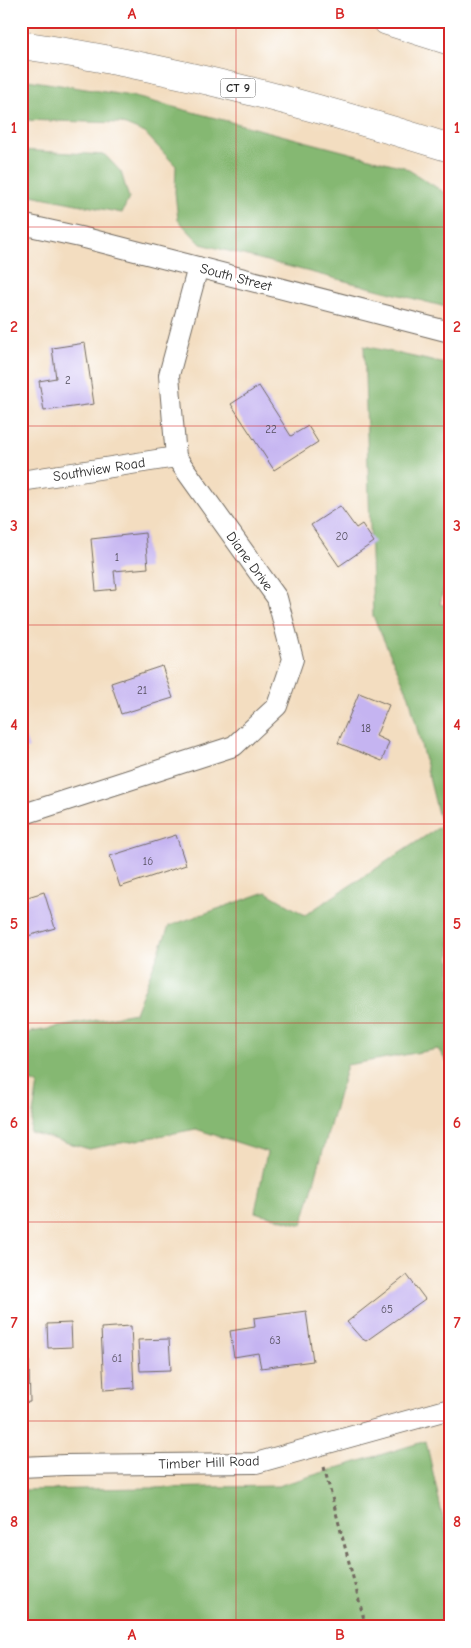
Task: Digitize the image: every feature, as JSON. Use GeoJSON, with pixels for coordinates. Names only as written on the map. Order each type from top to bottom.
{"type":"FeatureCollection","features":[{"type":"Feature","properties":{"kind":"highway"},"geometry":{"type":"LineString","coordinates":[[387,21],[450,41]]}},
{"type":"Feature","properties":{"kind":"highway","name":"CT 9"},"geometry":{"type":"LineString","coordinates":[[21,45],[108,59],[224,84],[294,102],[450,148]]}},
{"type":"Feature","properties":{"kind":"street","name":"South Street"},"geometry":{"type":"LineString","coordinates":[[21,224],[88,239],[450,332]]}},
{"type":"Feature","properties":{"kind":"street"},"geometry":{"type":"LineString","coordinates":[[176,457],[169,375],[198,267]]}},
{"type":"Feature","properties":{"kind":"street","name":"Southview Road"},"geometry":{"type":"LineString","coordinates":[[21,481],[176,457]]}},
{"type":"Feature","properties":{"kind":"street","name":"Diane Drive"},"geometry":{"type":"LineString","coordinates":[[21,815],[234,746],[277,706],[293,659],[277,598],[176,457]]}},
{"type":"Feature","properties":{"kind":"street","name":"Timber Hill Road"},"geometry":{"type":"LineString","coordinates":[[21,1467],[256,1463],[450,1409]]}},
{"type":"Feature","properties":{"kind":"path"},"geometry":{"type":"LineString","coordinates":[[319,1447],[366,1627]]}},
{"type":"Feature","properties":{"kind":"green space"},"geometry":{"type":"Polygon","coordinates":[[[21,79],[131,96],[404,167],[450,196],[450,308],[201,244],[178,220],[175,192],[176,166],[145,133],[121,123],[21,120],[21,79]]]}},
{"type":"Feature","properties":{"kind":"green space"},"geometry":{"type":"Polygon","coordinates":[[[21,150],[105,155],[121,172],[129,198],[122,213],[21,193],[21,150]]]}},
{"type":"Feature","properties":{"kind":"green space"},"geometry":{"type":"Polygon","coordinates":[[[364,346],[450,365],[450,562],[440,604],[450,607],[450,1067],[438,1049],[347,1065],[302,1225],[255,1212],[267,1152],[196,1129],[89,1149],[30,1132],[38,1084],[21,1078],[21,1034],[135,1013],[169,926],[266,892],[305,915],[441,826],[409,696],[373,616],[364,346]]]}},
{"type":"Feature","properties":{"kind":"green space"},"geometry":{"type":"Polygon","coordinates":[[[426,1441],[450,1550],[450,1627],[21,1627],[21,1490],[278,1486],[426,1441]]]}},
{"type":"Feature","properties":{"kind":"building"},"geometry":{"type":"Polygon","coordinates":[[[85,343],[94,404],[44,411],[39,381],[56,378],[52,348],[85,343]]]}},
{"type":"Feature","properties":{"kind":"building"},"geometry":{"type":"Polygon","coordinates":[[[259,386],[291,436],[308,426],[318,442],[274,470],[231,404],[259,386]]]}},
{"type":"Feature","properties":{"kind":"building"},"geometry":{"type":"Polygon","coordinates":[[[340,506],[356,528],[362,524],[374,542],[339,566],[311,525],[340,506]]]}},
{"type":"Feature","properties":{"kind":"building"},"geometry":{"type":"Polygon","coordinates":[[[145,533],[148,568],[114,571],[116,589],[96,591],[91,539],[145,533]]]}},
{"type":"Feature","properties":{"kind":"building"},"geometry":{"type":"Polygon","coordinates":[[[162,666],[173,698],[121,714],[111,683],[162,666]]]}},
{"type":"Feature","properties":{"kind":"building"},"geometry":{"type":"Polygon","coordinates":[[[359,693],[389,705],[376,736],[389,742],[382,761],[338,743],[359,693]]]}},
{"type":"Feature","properties":{"kind":"building"},"geometry":{"type":"Polygon","coordinates":[[[21,726],[29,748],[21,751],[21,726]]]}},
{"type":"Feature","properties":{"kind":"building"},"geometry":{"type":"Polygon","coordinates":[[[176,835],[186,865],[120,887],[110,856],[176,835]]]}},
{"type":"Feature","properties":{"kind":"building"},"geometry":{"type":"Polygon","coordinates":[[[44,892],[55,928],[21,938],[21,899],[44,892]]]}},
{"type":"Feature","properties":{"kind":"building"},"geometry":{"type":"Polygon","coordinates":[[[407,1275],[425,1299],[366,1341],[361,1338],[347,1322],[407,1275]]]}},
{"type":"Feature","properties":{"kind":"building"},"geometry":{"type":"Polygon","coordinates":[[[306,1311],[313,1361],[261,1368],[258,1353],[234,1357],[230,1331],[255,1327],[254,1318],[306,1311]]]}},
{"type":"Feature","properties":{"kind":"building"},"geometry":{"type":"Polygon","coordinates":[[[71,1323],[72,1347],[48,1348],[47,1324],[71,1323]]]}},
{"type":"Feature","properties":{"kind":"building"},"geometry":{"type":"Polygon","coordinates":[[[131,1326],[134,1388],[104,1390],[101,1328],[131,1326]]]}},
{"type":"Feature","properties":{"kind":"building"},"geometry":{"type":"Polygon","coordinates":[[[169,1339],[171,1370],[140,1371],[138,1340],[169,1339]]]}},
{"type":"Feature","properties":{"kind":"building"},"geometry":{"type":"Polygon","coordinates":[[[21,1361],[29,1361],[30,1402],[21,1403],[21,1361]]]}}]}
